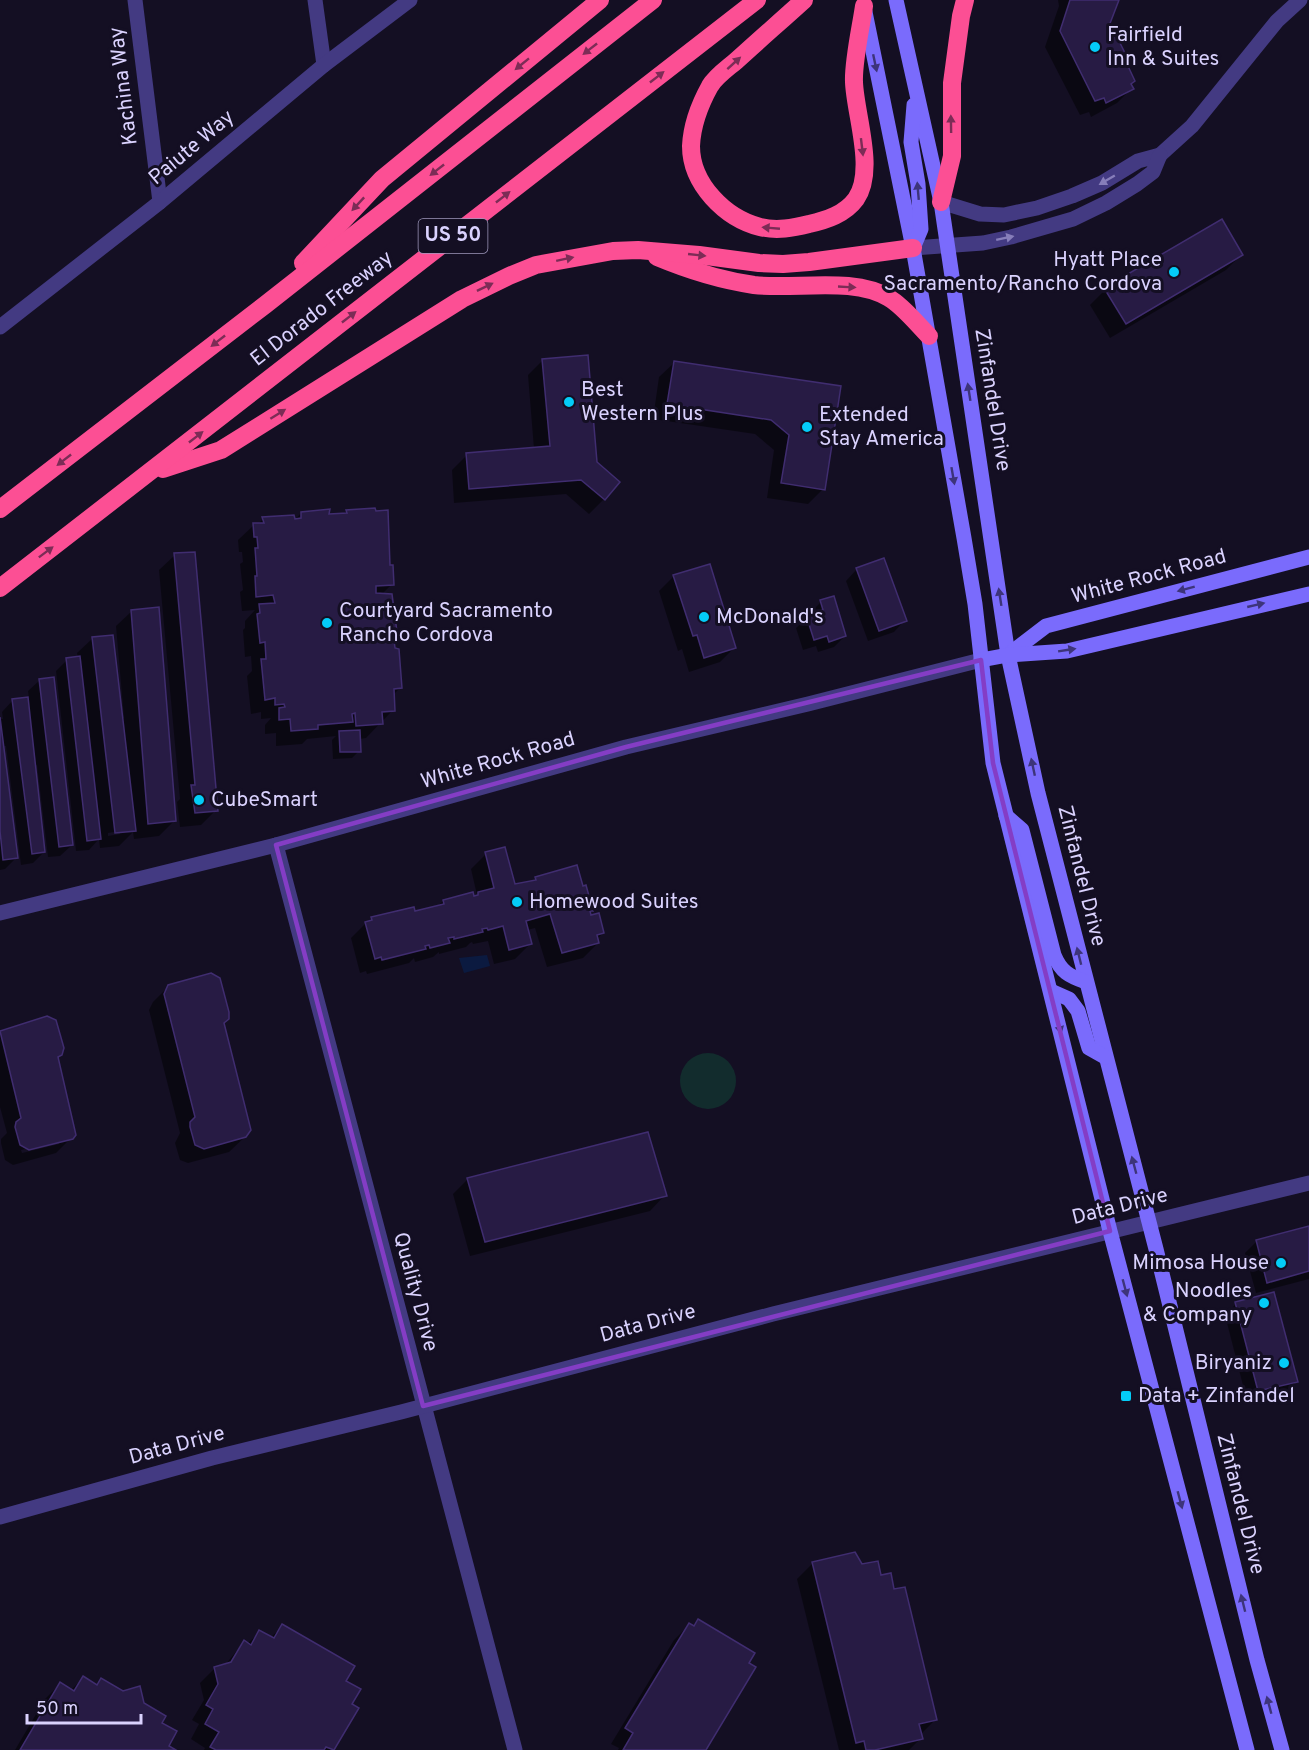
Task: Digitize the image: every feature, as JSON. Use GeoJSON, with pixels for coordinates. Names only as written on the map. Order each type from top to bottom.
{"type":"FeatureCollection","features":[{"type":"Feature","properties":{"kind":"highway"},"geometry":{"type":"LineString","coordinates":[[265,305],[382,179],[600,0]]}},
{"type":"Feature","properties":{"kind":"highway","name":"El Dorado Freeway"},"geometry":{"type":"LineString","coordinates":[[0,509],[265,305],[653,0]]}},
{"type":"Feature","properties":{"kind":"highway","name":"El Dorado Freeway"},"geometry":{"type":"LineString","coordinates":[[0,588],[757,0]]}},
{"type":"Feature","properties":{"kind":"highway"},"geometry":{"type":"LineString","coordinates":[[804,0],[712,83],[699,108],[693,128],[691,148],[695,167],[708,191],[728,212],[743,221],[761,227],[793,228],[828,220],[842,213],[856,198],[863,183],[864,155],[853,81],[863,3]]}},
{"type":"Feature","properties":{"kind":"highway"},"geometry":{"type":"LineString","coordinates":[[941,202],[952,156],[952,83],[965,0]]}},
{"type":"Feature","properties":{"kind":"highway"},"geometry":{"type":"LineString","coordinates":[[150,473],[221,450],[462,299],[536,265],[588,254],[638,250],[783,264],[914,248]]}},
{"type":"Feature","properties":{"kind":"highway"},"geometry":{"type":"LineString","coordinates":[[638,250],[698,273],[753,285],[863,288],[890,298],[930,336]]}},
{"type":"Feature","properties":{"kind":"main road","name":"Zinfandel Drive"},"geometry":{"type":"LineString","coordinates":[[896,0],[941,202],[1008,655],[1038,793],[1149,1222],[1257,1660],[1282,1750]]}},
{"type":"Feature","properties":{"kind":"main road"},"geometry":{"type":"LineString","coordinates":[[863,3],[930,336],[975,604],[993,763],[1110,1231],[1247,1750]]}},
{"type":"Feature","properties":{"kind":"main road"},"geometry":{"type":"LineString","coordinates":[[914,248],[921,229],[918,184],[911,141],[915,87]]}},
{"type":"Feature","properties":{"kind":"main road","name":"White Rock Road"},"geometry":{"type":"LineString","coordinates":[[1008,655],[1046,626],[1309,557]]}},
{"type":"Feature","properties":{"kind":"main road","name":"White Rock Road"},"geometry":{"type":"LineString","coordinates":[[981,660],[1008,655],[1068,651],[1309,594]]}},
{"type":"Feature","properties":{"kind":"main road"},"geometry":{"type":"LineString","coordinates":[[1006,816],[1022,830],[1054,955],[1060,969],[1068,976],[1086,982]]}},
{"type":"Feature","properties":{"kind":"main road"},"geometry":{"type":"LineString","coordinates":[[1051,991],[1070,999],[1078,1011],[1089,1048],[1106,1057]]}},
{"type":"Feature","properties":{"kind":"street","name":"Kachina Way"},"geometry":{"type":"LineString","coordinates":[[135,0],[160,202]]}},
{"type":"Feature","properties":{"kind":"street"},"geometry":{"type":"LineString","coordinates":[[315,0],[324,65]]}},
{"type":"Feature","properties":{"kind":"street","name":"Paiute Way"},"geometry":{"type":"LineString","coordinates":[[0,327],[160,202],[324,65],[410,0]]}},
{"type":"Feature","properties":{"kind":"street"},"geometry":{"type":"LineString","coordinates":[[914,248],[983,243],[1011,237],[1073,219],[1137,184],[1153,172],[1160,155],[1192,126],[1277,21],[1300,0]]}},
{"type":"Feature","properties":{"kind":"street"},"geometry":{"type":"LineString","coordinates":[[941,202],[980,214],[1004,215],[1037,208],[1102,183],[1138,161],[1160,155]]}},
{"type":"Feature","properties":{"kind":"street","name":"White Rock Road"},"geometry":{"type":"LineString","coordinates":[[0,913],[276,845],[626,747],[981,660]]}},
{"type":"Feature","properties":{"kind":"street","name":"Quality Drive"},"geometry":{"type":"LineString","coordinates":[[276,845],[515,1750]]}},
{"type":"Feature","properties":{"kind":"street","name":"Data Drive"},"geometry":{"type":"LineString","coordinates":[[0,1517],[212,1458],[423,1406],[749,1319],[1309,1182]]}},
{"type":"Feature","properties":{"kind":"highlighted area"},"geometry":{"type":"Polygon","coordinates":[[[981,660],[993,763],[1110,1231],[423,1406],[276,845],[626,747],[981,660]]]}},
{"type":"Feature","properties":{"kind":"green space"},"geometry":{"type":"Polygon","coordinates":[[[708,1053],[723,1058],[731,1066],[736,1081],[731,1096],[723,1104],[708,1109],[693,1104],[685,1096],[680,1081],[685,1066],[693,1058],[708,1053]]]}},
{"type":"Feature","properties":{"kind":"water"},"geometry":{"type":"Polygon","coordinates":[[[487,955],[490,966],[464,973],[459,958],[487,955]]]}},
{"type":"Feature","properties":{"kind":"building","name":"Fairfield Inn & Suites"},"geometry":{"type":"Polygon","coordinates":[[[1070,0],[1119,0],[1109,26],[1111,30],[1113,29],[1130,63],[1127,64],[1135,81],[1131,84],[1134,89],[1106,103],[1104,98],[1095,101],[1060,31],[1070,0]]]}},
{"type":"Feature","properties":{"kind":"building","name":"Hyatt Place Sacramento/Rancho Cordova"},"geometry":{"type":"Polygon","coordinates":[[[1222,219],[1243,255],[1126,324],[1104,288],[1222,219]]]}},
{"type":"Feature","properties":{"kind":"building","name":"Best Western Plus"},"geometry":{"type":"Polygon","coordinates":[[[588,355],[597,462],[620,482],[605,500],[581,480],[469,489],[466,453],[550,446],[542,359],[588,355]]]}},
{"type":"Feature","properties":{"kind":"building","name":"Extended Stay America"},"geometry":{"type":"Polygon","coordinates":[[[674,361],[841,386],[825,490],[781,483],[789,435],[771,420],[667,404],[674,361]]]}},
{"type":"Feature","properties":{"kind":"building","name":"Courtyard Sacramento Rancho Cordova"},"geometry":{"type":"Polygon","coordinates":[[[375,508],[376,511],[388,510],[390,565],[393,565],[394,585],[376,586],[376,593],[392,594],[397,632],[393,632],[395,648],[399,649],[402,688],[394,689],[395,711],[382,712],[383,724],[356,726],[355,713],[352,714],[353,722],[318,725],[318,729],[291,731],[290,719],[279,720],[279,708],[285,707],[284,704],[275,705],[275,698],[265,700],[261,659],[266,659],[265,642],[260,643],[257,614],[260,613],[259,604],[275,603],[273,595],[256,597],[255,548],[258,548],[253,523],[264,523],[262,517],[294,515],[295,519],[301,518],[301,512],[330,509],[329,514],[375,508]]]}},
{"type":"Feature","properties":{"kind":"building"},"geometry":{"type":"Polygon","coordinates":[[[195,552],[218,811],[195,813],[191,785],[195,785],[174,553],[195,552]]]}},
{"type":"Feature","properties":{"kind":"building"},"geometry":{"type":"Polygon","coordinates":[[[884,558],[907,621],[879,631],[856,568],[884,558]]]}},
{"type":"Feature","properties":{"kind":"building"},"geometry":{"type":"Polygon","coordinates":[[[710,564],[736,648],[704,658],[697,635],[693,636],[673,575],[710,564]]]}},
{"type":"Feature","properties":{"kind":"building"},"geometry":{"type":"Polygon","coordinates":[[[834,596],[846,636],[829,642],[827,636],[814,640],[806,615],[823,610],[820,600],[834,596]]]}},
{"type":"Feature","properties":{"kind":"building"},"geometry":{"type":"Polygon","coordinates":[[[159,607],[176,821],[148,824],[131,610],[159,607]]]}},
{"type":"Feature","properties":{"kind":"building"},"geometry":{"type":"Polygon","coordinates":[[[113,635],[136,831],[115,833],[92,637],[113,635]]]}},
{"type":"Feature","properties":{"kind":"building"},"geometry":{"type":"Polygon","coordinates":[[[80,656],[101,839],[87,841],[66,658],[80,656]]]}},
{"type":"Feature","properties":{"kind":"building"},"geometry":{"type":"Polygon","coordinates":[[[54,677],[73,845],[59,847],[39,679],[54,677]]]}},
{"type":"Feature","properties":{"kind":"building"},"geometry":{"type":"Polygon","coordinates":[[[28,697],[45,852],[32,854],[12,699],[28,697]]]}},
{"type":"Feature","properties":{"kind":"building"},"geometry":{"type":"Polygon","coordinates":[[[0,717],[18,858],[3,860],[0,831],[0,717]]]}},
{"type":"Feature","properties":{"kind":"building"},"geometry":{"type":"Polygon","coordinates":[[[360,730],[361,752],[340,752],[339,731],[360,730]]]}},
{"type":"Feature","properties":{"kind":"building","name":"Homewood Suites"},"geometry":{"type":"Polygon","coordinates":[[[505,847],[515,884],[536,880],[535,877],[577,865],[583,886],[586,885],[593,911],[590,911],[591,915],[599,913],[604,933],[597,935],[599,943],[562,953],[550,914],[526,921],[532,944],[509,950],[503,926],[488,930],[487,928],[482,929],[483,932],[454,939],[454,937],[448,938],[450,943],[430,948],[429,945],[425,946],[426,949],[382,960],[381,957],[375,959],[365,922],[372,920],[371,917],[414,907],[415,911],[444,904],[443,900],[473,892],[474,896],[478,895],[478,892],[494,888],[485,852],[505,847]]]}},
{"type":"Feature","properties":{"kind":"building"},"geometry":{"type":"Polygon","coordinates":[[[211,973],[220,978],[229,1012],[229,1019],[224,1023],[251,1130],[246,1137],[204,1149],[195,1145],[190,1127],[190,1122],[195,1117],[164,994],[168,985],[211,973]]]}},
{"type":"Feature","properties":{"kind":"building"},"geometry":{"type":"Polygon","coordinates":[[[47,1016],[56,1020],[64,1048],[62,1055],[58,1057],[76,1135],[73,1139],[29,1150],[20,1145],[15,1127],[16,1122],[21,1118],[0,1031],[47,1016]]]}},
{"type":"Feature","properties":{"kind":"building"},"geometry":{"type":"Polygon","coordinates":[[[648,1132],[667,1196],[485,1242],[467,1178],[648,1132]]]}},
{"type":"Feature","properties":{"kind":"building"},"geometry":{"type":"Polygon","coordinates":[[[1309,1226],[1309,1271],[1267,1283],[1256,1240],[1309,1226]]]}},
{"type":"Feature","properties":{"kind":"building"},"geometry":{"type":"Polygon","coordinates":[[[1274,1292],[1298,1382],[1258,1391],[1235,1302],[1274,1292]]]}},
{"type":"Feature","properties":{"kind":"building"},"geometry":{"type":"Polygon","coordinates":[[[855,1552],[862,1564],[878,1561],[881,1575],[891,1573],[894,1589],[905,1587],[937,1720],[919,1724],[923,1739],[875,1750],[866,1750],[864,1741],[856,1743],[812,1562],[855,1552]]]}},
{"type":"Feature","properties":{"kind":"building"},"geometry":{"type":"Polygon","coordinates":[[[698,1619],[755,1653],[749,1663],[756,1667],[706,1750],[623,1750],[633,1733],[625,1728],[689,1623],[694,1626],[698,1619]]]}},
{"type":"Feature","properties":{"kind":"building"},"geometry":{"type":"Polygon","coordinates":[[[282,1624],[355,1666],[346,1681],[361,1689],[352,1704],[359,1708],[334,1750],[326,1747],[324,1750],[216,1750],[210,1747],[219,1732],[205,1724],[213,1709],[206,1705],[218,1684],[214,1667],[231,1662],[244,1640],[251,1645],[259,1630],[274,1638],[282,1624]]]}},
{"type":"Feature","properties":{"kind":"building"},"geometry":{"type":"Polygon","coordinates":[[[83,1676],[97,1685],[101,1678],[123,1691],[140,1686],[144,1703],[166,1716],[162,1723],[177,1731],[169,1746],[176,1750],[20,1750],[60,1682],[74,1691],[83,1676]]]}},
{"type":"Feature","properties":{"kind":"place","name":"Fairfield Inn & Suites"},"geometry":{"type":"Point","coordinates":[1095,47]}},
{"type":"Feature","properties":{"kind":"place","name":"Hyatt Place Sacramento/Rancho Cordova"},"geometry":{"type":"Point","coordinates":[1174,272]}},
{"type":"Feature","properties":{"kind":"place","name":"Best Western Plus"},"geometry":{"type":"Point","coordinates":[569,402]}},
{"type":"Feature","properties":{"kind":"place","name":"Extended Stay America"},"geometry":{"type":"Point","coordinates":[807,427]}},
{"type":"Feature","properties":{"kind":"place","name":"McDonald's"},"geometry":{"type":"Point","coordinates":[704,617]}},
{"type":"Feature","properties":{"kind":"place","name":"Courtyard Sacramento Rancho Cordova"},"geometry":{"type":"Point","coordinates":[327,623]}},
{"type":"Feature","properties":{"kind":"place","name":"CubeSmart"},"geometry":{"type":"Point","coordinates":[199,800]}},
{"type":"Feature","properties":{"kind":"place","name":"Homewood Suites"},"geometry":{"type":"Point","coordinates":[517,902]}},
{"type":"Feature","properties":{"kind":"place","name":"Mimosa House"},"geometry":{"type":"Point","coordinates":[1281,1263]}},
{"type":"Feature","properties":{"kind":"place","name":"Noodles & Company"},"geometry":{"type":"Point","coordinates":[1264,1303]}},
{"type":"Feature","properties":{"kind":"place","name":"Biryaniz"},"geometry":{"type":"Point","coordinates":[1284,1363]}},
{"type":"Feature","properties":{"kind":"place","name":"Data + Zinfandel"},"geometry":{"type":"Point","coordinates":[1126,1396]}}]}
